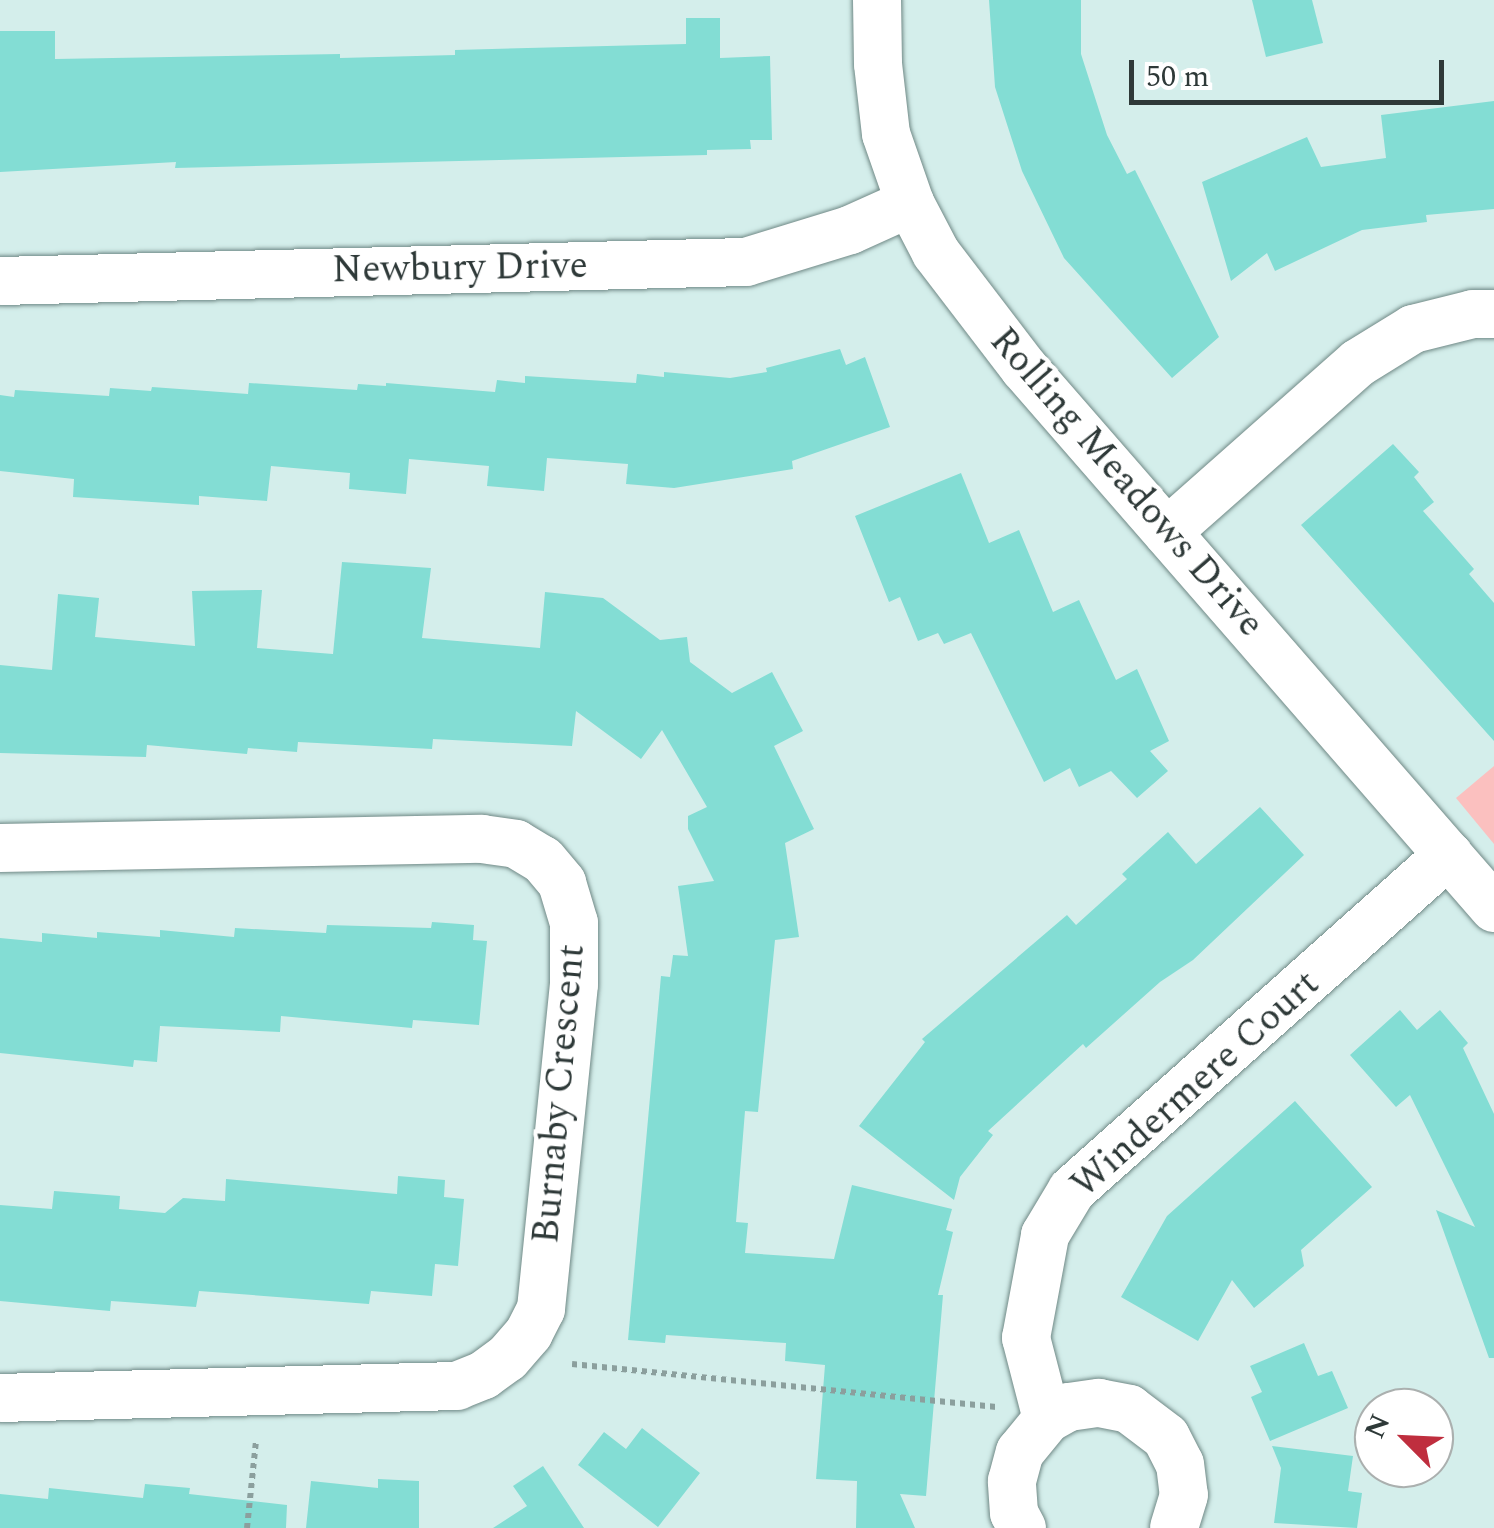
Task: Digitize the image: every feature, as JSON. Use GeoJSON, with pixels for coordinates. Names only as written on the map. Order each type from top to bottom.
{"type":"FeatureCollection","features":[{"type":"Feature","properties":{"kind":"street","name":"Rolling Meadows Drive"},"geometry":{"type":"LineString","coordinates":[[877,0],[878,64],[886,134],[910,204],[936,252],[975,307],[1494,908]]}},
{"type":"Feature","properties":{"kind":"street","name":"Newbury Drive"},"geometry":{"type":"LineString","coordinates":[[0,281],[746,262],[832,236],[910,204]]}},
{"type":"Feature","properties":{"kind":"street"},"geometry":{"type":"LineString","coordinates":[[1167,532],[1358,364],[1413,329],[1472,314],[1494,314]]}},
{"type":"Feature","properties":{"kind":"street","name":"Burnaby Crescent"},"geometry":{"type":"LineString","coordinates":[[0,848],[482,839],[516,844],[543,860],[562,883],[574,923],[574,984],[541,1309],[529,1333],[507,1358],[484,1376],[457,1386],[0,1398]]}},
{"type":"Feature","properties":{"kind":"street","name":"Windermere Court"},"geometry":{"type":"LineString","coordinates":[[1047,1419],[1026,1338],[1045,1235],[1072,1190],[1448,854]]}},
{"type":"Feature","properties":{"kind":"street"},"geometry":{"type":"LineString","coordinates":[[1022,1528],[1014,1513],[1012,1481],[1020,1452],[1047,1419],[1069,1408],[1099,1403],[1129,1408],[1155,1424],[1180,1464],[1184,1495],[1174,1528]]}},
{"type":"Feature","properties":{"kind":"path"},"geometry":{"type":"LineString","coordinates":[[572,1364],[976,1402],[1047,1419]]}},
{"type":"Feature","properties":{"kind":"path"},"geometry":{"type":"LineString","coordinates":[[247,1528],[256,1440]]}},
{"type":"Feature","properties":{"kind":"shaded area"},"geometry":{"type":"Polygon","coordinates":[[[1494,766],[1494,844],[1456,798],[1494,766]]]}},
{"type":"Feature","properties":{"kind":"building"},"geometry":{"type":"Polygon","coordinates":[[[989,0],[1081,0],[1081,54],[1107,135],[1127,174],[1135,170],[1219,337],[1172,378],[1064,258],[1022,171],[995,87],[989,0]]]}},
{"type":"Feature","properties":{"kind":"building"},"geometry":{"type":"Polygon","coordinates":[[[1252,0],[1312,0],[1323,43],[1266,57],[1252,0]]]}},
{"type":"Feature","properties":{"kind":"building"},"geometry":{"type":"Polygon","coordinates":[[[686,18],[720,18],[720,58],[770,56],[772,140],[750,140],[751,149],[707,150],[707,155],[175,168],[176,162],[0,172],[0,31],[55,31],[55,59],[340,54],[340,58],[455,55],[455,50],[686,44],[686,18]]]}},
{"type":"Feature","properties":{"kind":"building"},"geometry":{"type":"Polygon","coordinates":[[[1494,101],[1494,209],[1426,215],[1427,222],[1362,230],[1275,271],[1267,253],[1231,281],[1202,182],[1307,137],[1321,167],[1386,158],[1381,115],[1494,101]]]}},
{"type":"Feature","properties":{"kind":"building"},"geometry":{"type":"Polygon","coordinates":[[[840,349],[846,365],[865,357],[890,427],[792,461],[793,469],[674,488],[626,484],[628,464],[547,458],[544,491],[487,486],[489,466],[409,459],[406,494],[349,489],[350,473],[271,466],[267,501],[199,496],[199,505],[73,497],[74,479],[0,471],[0,395],[14,397],[15,390],[109,396],[110,388],[151,391],[152,387],[248,394],[249,383],[357,390],[358,384],[386,383],[495,392],[497,380],[525,383],[525,376],[636,383],[637,374],[664,377],[664,372],[730,378],[767,372],[766,368],[840,349]]]}},
{"type":"Feature","properties":{"kind":"building"},"geometry":{"type":"Polygon","coordinates":[[[1393,444],[1419,472],[1414,477],[1434,502],[1423,511],[1474,569],[1469,574],[1494,603],[1494,741],[1301,525],[1393,444]]]}},
{"type":"Feature","properties":{"kind":"building"},"geometry":{"type":"Polygon","coordinates":[[[961,473],[989,543],[1019,530],[1053,612],[1079,600],[1116,680],[1137,669],[1169,741],[1150,751],[1168,771],[1137,798],[1111,771],[1079,787],[1070,768],[1044,782],[971,633],[944,644],[938,633],[918,641],[900,597],[889,602],[855,516],[961,473]]]}},
{"type":"Feature","properties":{"kind":"building"},"geometry":{"type":"Polygon","coordinates":[[[342,562],[431,568],[422,638],[540,648],[545,592],[603,598],[660,640],[687,637],[690,662],[732,693],[772,672],[803,731],[774,746],[814,829],[785,843],[799,937],[775,940],[758,1112],[745,1111],[736,1222],[748,1223],[745,1253],[834,1259],[852,1185],[952,1209],[946,1230],[953,1232],[938,1295],[943,1295],[926,1496],[900,1494],[915,1528],[856,1528],[857,1481],[816,1479],[825,1365],[785,1361],[786,1343],[666,1335],[665,1343],[628,1340],[661,976],[670,977],[673,955],[688,956],[678,886],[714,881],[688,829],[688,816],[707,807],[662,730],[641,759],[576,711],[572,746],[433,739],[432,749],[298,742],[297,752],[248,748],[247,754],[147,745],[146,757],[0,753],[0,665],[52,670],[58,594],[99,598],[95,637],[195,646],[192,591],[262,590],[257,648],[333,654],[342,562]]]}},
{"type":"Feature","properties":{"kind":"building"},"geometry":{"type":"Polygon","coordinates":[[[1260,807],[1304,855],[1193,960],[1160,982],[1086,1048],[1083,1044],[988,1131],[993,1135],[960,1177],[954,1200],[859,1126],[925,1042],[922,1039],[1067,915],[1076,925],[1127,879],[1122,874],[1168,832],[1196,864],[1260,807]]]}},
{"type":"Feature","properties":{"kind":"building"},"geometry":{"type":"Polygon","coordinates":[[[432,922],[474,925],[473,940],[487,941],[479,1025],[413,1020],[412,1028],[281,1016],[280,1032],[160,1026],[157,1062],[134,1060],[133,1067],[0,1053],[0,938],[42,942],[42,933],[97,938],[97,932],[160,937],[160,930],[234,937],[235,928],[326,933],[327,925],[431,928],[432,922]]]}},
{"type":"Feature","properties":{"kind":"building"},"geometry":{"type":"Polygon","coordinates":[[[1400,1010],[1417,1030],[1440,1010],[1468,1043],[1463,1048],[1494,1114],[1494,1358],[1489,1358],[1436,1210],[1475,1227],[1410,1095],[1396,1107],[1350,1055],[1400,1010]]]}},
{"type":"Feature","properties":{"kind":"building"},"geometry":{"type":"Polygon","coordinates":[[[1295,1101],[1372,1187],[1301,1250],[1304,1266],[1254,1308],[1232,1280],[1198,1341],[1121,1297],[1167,1216],[1295,1101]]]}},
{"type":"Feature","properties":{"kind":"building"},"geometry":{"type":"Polygon","coordinates":[[[398,1176],[445,1180],[444,1197],[464,1199],[458,1266],[435,1264],[432,1296],[371,1291],[369,1304],[199,1291],[196,1307],[111,1301],[110,1311],[0,1301],[0,1205],[52,1209],[54,1191],[120,1196],[119,1209],[165,1213],[183,1198],[225,1201],[226,1179],[397,1194],[398,1176]]]}},
{"type":"Feature","properties":{"kind":"building"},"geometry":{"type":"Polygon","coordinates":[[[1304,1343],[1318,1376],[1332,1371],[1348,1408],[1270,1441],[1251,1397],[1262,1392],[1250,1366],[1304,1343]]]}},
{"type":"Feature","properties":{"kind":"building"},"geometry":{"type":"Polygon","coordinates":[[[642,1428],[700,1473],[658,1527],[578,1465],[604,1432],[626,1449],[642,1428]]]}},
{"type":"Feature","properties":{"kind":"building"},"geometry":{"type":"Polygon","coordinates":[[[1272,1446],[1353,1456],[1348,1491],[1362,1493],[1357,1528],[1274,1523],[1281,1468],[1272,1446]]]}},
{"type":"Feature","properties":{"kind":"building"},"geometry":{"type":"Polygon","coordinates":[[[543,1466],[584,1528],[493,1528],[527,1506],[513,1486],[543,1466]]]}},
{"type":"Feature","properties":{"kind":"building"},"geometry":{"type":"Polygon","coordinates":[[[378,1479],[419,1481],[419,1528],[306,1528],[311,1481],[378,1488],[378,1479]]]}},
{"type":"Feature","properties":{"kind":"building"},"geometry":{"type":"Polygon","coordinates":[[[145,1484],[190,1488],[189,1494],[287,1505],[286,1528],[0,1528],[0,1494],[48,1499],[49,1488],[143,1498],[145,1484]]]}}]}
